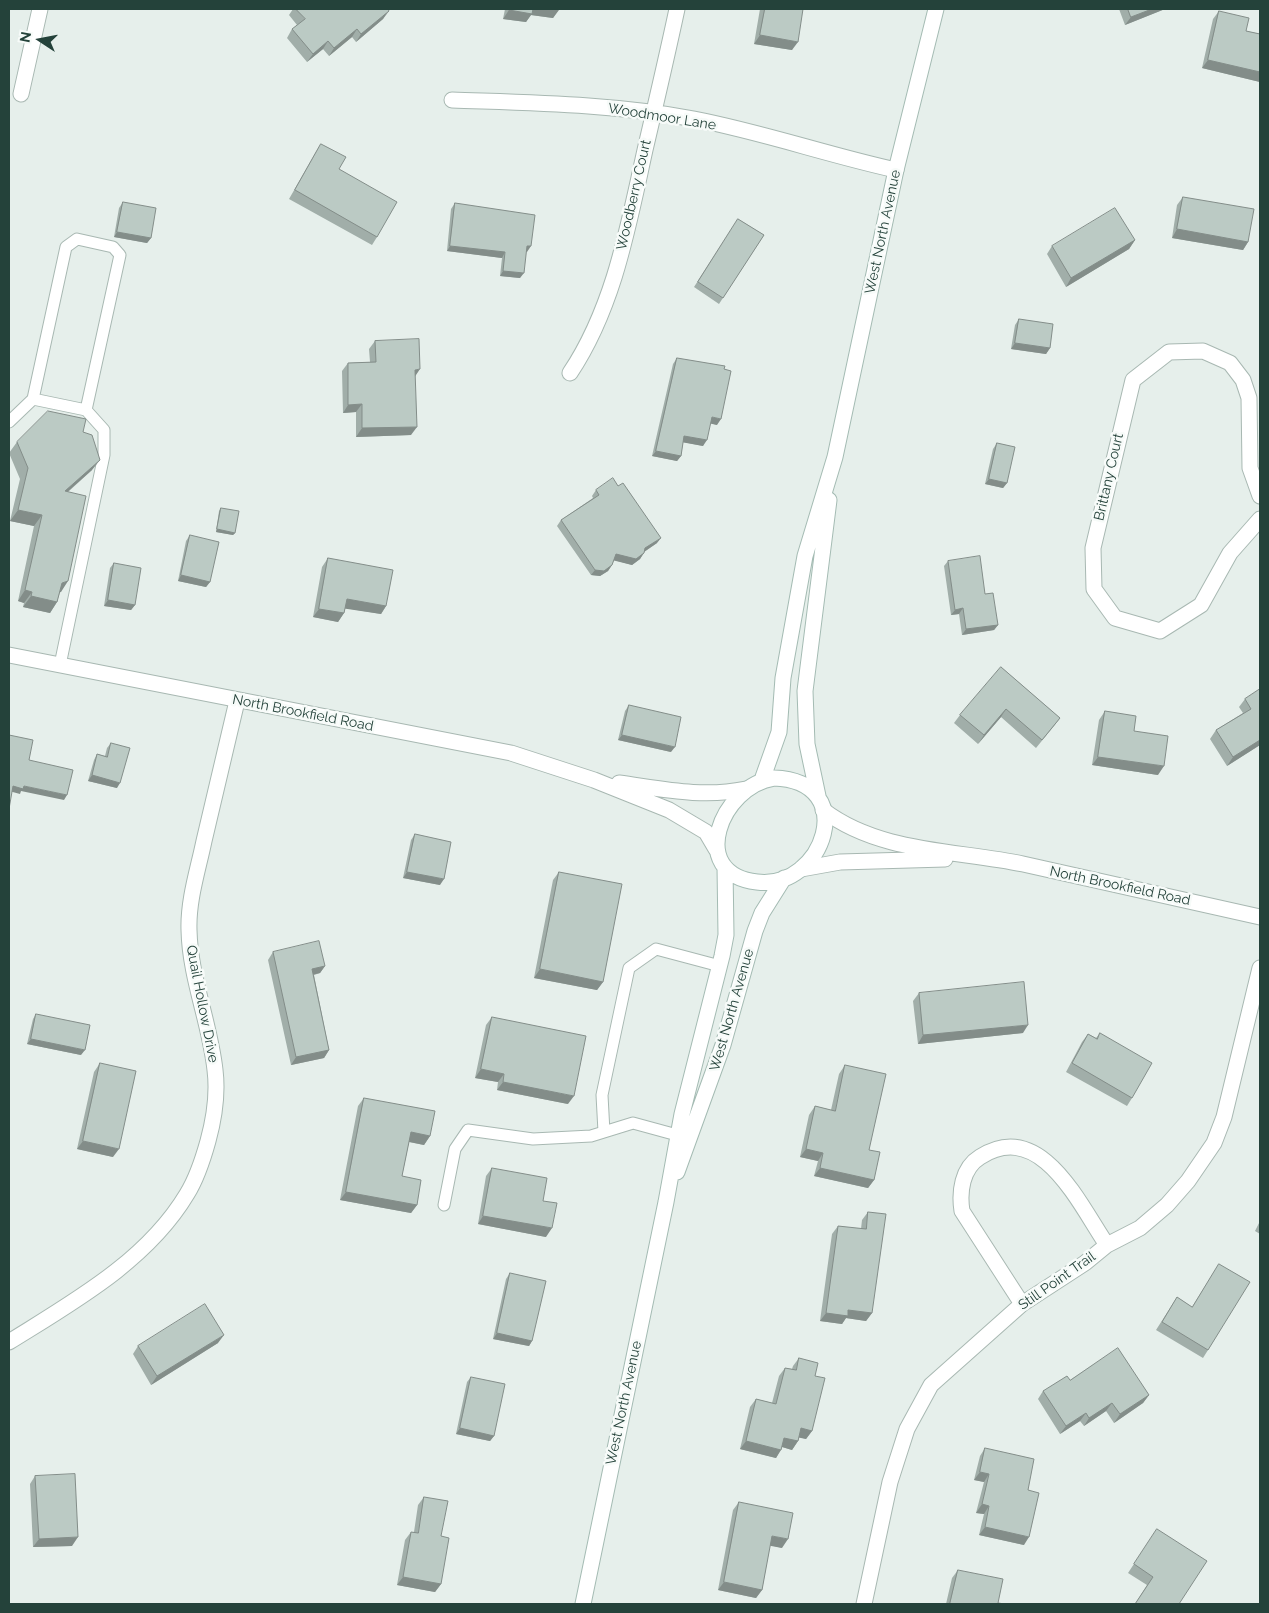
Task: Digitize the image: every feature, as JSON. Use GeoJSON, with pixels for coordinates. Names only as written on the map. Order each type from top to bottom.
{"type":"FeatureCollection","features":[{"type":"Feature","properties":{"kind":"street"},"geometry":{"type":"LineString","coordinates":[[21,94],[40,9]]}},
{"type":"Feature","properties":{"kind":"street","name":"Woodberry Court"},"geometry":{"type":"LineString","coordinates":[[570,373],[588,346],[606,303],[625,235],[677,9]]}},
{"type":"Feature","properties":{"kind":"street","name":"West North Avenue"},"geometry":{"type":"LineString","coordinates":[[762,780],[779,732],[783,678],[805,556],[834,457],[896,170],[936,9]]}},
{"type":"Feature","properties":{"kind":"street","name":"Woodmoor Lane"},"geometry":{"type":"LineString","coordinates":[[452,100],[579,104],[654,112],[695,120],[896,170]]}},
{"type":"Feature","properties":{"kind":"street","name":"Brittany Court"},"geometry":{"type":"LineString","coordinates":[[1260,496],[1250,468],[1249,398],[1243,380],[1230,363],[1203,351],[1169,352],[1133,380],[1093,548],[1094,589],[1115,618],[1160,631],[1201,605],[1230,553],[1260,520]]}},
{"type":"Feature","properties":{"kind":"street","name":"West North Avenue"},"geometry":{"type":"LineString","coordinates":[[820,803],[806,744],[806,691],[834,457]]}},
{"type":"Feature","properties":{"kind":"street","name":"North Brookfield Road"},"geometry":{"type":"LineString","coordinates":[[9,655],[511,753],[594,780],[669,810],[691,821],[706,832],[716,849]]}},
{"type":"Feature","properties":{"kind":"street","name":"Quail Hollow Drive"},"geometry":{"type":"LineString","coordinates":[[9,1342],[112,1274],[142,1248],[169,1221],[188,1193],[202,1161],[211,1129],[216,1099],[215,1072],[190,956],[189,928],[192,894],[237,701]]}},
{"type":"Feature","properties":{"kind":"street"},"geometry":{"type":"LineString","coordinates":[[785,778],[802,782],[820,803],[824,830],[819,847],[813,858],[801,869],[773,882],[757,883],[743,880],[725,867],[716,849],[718,830],[730,806],[746,789],[762,780],[785,778]]}},
{"type":"Feature","properties":{"kind":"street","name":"North Brookfield Road"},"geometry":{"type":"LineString","coordinates":[[594,780],[682,794],[725,794],[746,789]]}},
{"type":"Feature","properties":{"kind":"street","name":"North Brookfield Road"},"geometry":{"type":"LineString","coordinates":[[820,803],[846,826],[900,844],[1022,864],[1260,917]]}},
{"type":"Feature","properties":{"kind":"street","name":"North Brookfield Road"},"geometry":{"type":"LineString","coordinates":[[801,869],[840,862],[979,857]]}},
{"type":"Feature","properties":{"kind":"street","name":"West North Avenue"},"geometry":{"type":"LineString","coordinates":[[583,1604],[666,1202],[677,1135],[720,966],[726,935],[725,867]]}},
{"type":"Feature","properties":{"kind":"street","name":"West North Avenue"},"geometry":{"type":"LineString","coordinates":[[666,1202],[724,1045],[755,930],[762,913],[784,878]]}},
{"type":"Feature","properties":{"kind":"street","name":"Still Point Trail"},"geometry":{"type":"LineString","coordinates":[[864,1604],[890,1482],[907,1429],[931,1385],[1022,1304],[1085,1264],[1107,1245],[1140,1228],[1167,1205],[1188,1181],[1214,1143],[1232,1091],[1260,968]]}},
{"type":"Feature","properties":{"kind":"street"},"geometry":{"type":"LineString","coordinates":[[1022,1304],[962,1211],[960,1197],[963,1180],[972,1162],[987,1153],[1007,1146],[1027,1149],[1040,1156],[1056,1170],[1107,1245]]}},
{"type":"Feature","properties":{"kind":"lane"},"geometry":{"type":"LineString","coordinates":[[9,422],[33,399],[66,247],[77,239],[113,247],[120,255],[86,410]]}},
{"type":"Feature","properties":{"kind":"lane"},"geometry":{"type":"LineString","coordinates":[[33,399],[86,410],[104,430],[104,455],[60,665]]}},
{"type":"Feature","properties":{"kind":"lane"},"geometry":{"type":"LineString","coordinates":[[604,1132],[602,1095],[629,968],[656,949],[720,966]]}},
{"type":"Feature","properties":{"kind":"lane"},"geometry":{"type":"LineString","coordinates":[[444,1205],[454,1149],[468,1130],[533,1139],[591,1136],[633,1123],[677,1135]]}},
{"type":"Feature","properties":{"kind":"building"},"geometry":{"type":"Polygon","coordinates":[[[296,9],[388,9],[389,11],[361,34],[357,29],[334,48],[328,41],[313,54],[292,29],[305,19],[296,9]]]}},
{"type":"Feature","properties":{"kind":"building"},"geometry":{"type":"Polygon","coordinates":[[[509,9],[533,9],[532,14],[509,9]]]}},
{"type":"Feature","properties":{"kind":"building"},"geometry":{"type":"Polygon","coordinates":[[[765,9],[803,9],[798,42],[760,35],[765,9]]]}},
{"type":"Feature","properties":{"kind":"building"},"geometry":{"type":"Polygon","coordinates":[[[1128,9],[1152,9],[1131,17],[1128,9]]]}},
{"type":"Feature","properties":{"kind":"building"},"geometry":{"type":"Polygon","coordinates":[[[1219,11],[1249,18],[1246,31],[1260,34],[1260,72],[1208,60],[1219,11]]]}},
{"type":"Feature","properties":{"kind":"building"},"geometry":{"type":"Polygon","coordinates":[[[321,144],[346,157],[339,169],[397,202],[377,237],[295,190],[321,144]]]}},
{"type":"Feature","properties":{"kind":"building"},"geometry":{"type":"Polygon","coordinates":[[[1183,197],[1254,209],[1248,242],[1177,229],[1183,197]]]}},
{"type":"Feature","properties":{"kind":"building"},"geometry":{"type":"Polygon","coordinates":[[[123,202],[156,208],[151,238],[117,232],[123,202]]]}},
{"type":"Feature","properties":{"kind":"building"},"geometry":{"type":"Polygon","coordinates":[[[455,203],[535,215],[531,246],[527,246],[524,273],[503,271],[505,252],[450,246],[455,203]]]}},
{"type":"Feature","properties":{"kind":"building"},"geometry":{"type":"Polygon","coordinates":[[[1115,208],[1135,240],[1071,278],[1052,246],[1115,208]]]}},
{"type":"Feature","properties":{"kind":"building"},"geometry":{"type":"Polygon","coordinates":[[[738,219],[764,235],[723,298],[698,282],[738,219]]]}},
{"type":"Feature","properties":{"kind":"building"},"geometry":{"type":"Polygon","coordinates":[[[1019,319],[1053,324],[1050,348],[1015,343],[1019,319]]]}},
{"type":"Feature","properties":{"kind":"building"},"geometry":{"type":"Polygon","coordinates":[[[419,339],[420,369],[415,370],[417,427],[362,428],[362,404],[348,405],[348,363],[376,362],[375,341],[419,339]]]}},
{"type":"Feature","properties":{"kind":"building"},"geometry":{"type":"Polygon","coordinates":[[[677,358],[725,366],[724,369],[731,371],[721,419],[712,417],[707,440],[684,436],[681,456],[656,451],[677,358]]]}},
{"type":"Feature","properties":{"kind":"building"},"geometry":{"type":"Polygon","coordinates":[[[48,411],[86,419],[83,432],[92,435],[100,460],[65,491],[86,496],[68,581],[62,583],[57,602],[31,596],[32,592],[25,590],[42,515],[18,510],[28,468],[17,442],[48,411]]]}},
{"type":"Feature","properties":{"kind":"building"},"geometry":{"type":"Polygon","coordinates":[[[997,443],[1015,447],[1007,483],[989,479],[997,443]]]}},
{"type":"Feature","properties":{"kind":"building"},"geometry":{"type":"Polygon","coordinates":[[[613,478],[618,486],[623,483],[661,538],[645,548],[644,553],[636,559],[616,554],[612,565],[604,571],[595,570],[561,520],[599,495],[596,490],[613,478]]]}},
{"type":"Feature","properties":{"kind":"building"},"geometry":{"type":"Polygon","coordinates":[[[221,508],[239,511],[235,533],[217,529],[221,508]]]}},
{"type":"Feature","properties":{"kind":"building"},"geometry":{"type":"Polygon","coordinates":[[[190,535],[219,542],[210,582],[181,575],[190,535]]]}},
{"type":"Feature","properties":{"kind":"building"},"geometry":{"type":"Polygon","coordinates":[[[980,556],[985,594],[993,593],[998,625],[966,629],[963,608],[955,610],[948,561],[980,556]]]}},
{"type":"Feature","properties":{"kind":"building"},"geometry":{"type":"Polygon","coordinates":[[[328,558],[393,570],[386,606],[347,599],[344,613],[319,609],[328,558]]]}},
{"type":"Feature","properties":{"kind":"building"},"geometry":{"type":"Polygon","coordinates":[[[114,563],[141,568],[135,605],[108,600],[114,563]]]}},
{"type":"Feature","properties":{"kind":"building"},"geometry":{"type":"Polygon","coordinates":[[[1001,667],[1060,718],[1042,740],[1006,709],[984,735],[960,715],[1001,667]]]}},
{"type":"Feature","properties":{"kind":"building"},"geometry":{"type":"Polygon","coordinates":[[[1260,689],[1260,740],[1233,757],[1216,730],[1251,709],[1245,699],[1260,689]]]}},
{"type":"Feature","properties":{"kind":"building"},"geometry":{"type":"Polygon","coordinates":[[[629,705],[681,717],[675,747],[622,735],[629,705]]]}},
{"type":"Feature","properties":{"kind":"building"},"geometry":{"type":"Polygon","coordinates":[[[1105,711],[1136,716],[1134,731],[1168,736],[1164,766],[1098,757],[1105,711]]]}},
{"type":"Feature","properties":{"kind":"building"},"geometry":{"type":"Polygon","coordinates":[[[9,735],[33,740],[29,760],[73,770],[67,795],[24,786],[23,789],[13,786],[9,809],[9,735]]]}},
{"type":"Feature","properties":{"kind":"building"},"geometry":{"type":"Polygon","coordinates":[[[111,743],[130,748],[120,783],[92,775],[97,754],[107,757],[111,743]]]}},
{"type":"Feature","properties":{"kind":"building"},"geometry":{"type":"Polygon","coordinates":[[[415,834],[451,842],[444,879],[407,872],[415,834]]]}},
{"type":"Feature","properties":{"kind":"building"},"geometry":{"type":"Polygon","coordinates":[[[559,872],[622,884],[603,982],[540,969],[559,872]]]}},
{"type":"Feature","properties":{"kind":"building"},"geometry":{"type":"Polygon","coordinates":[[[319,941],[325,966],[312,969],[329,1050],[296,1057],[273,952],[319,941]]]}},
{"type":"Feature","properties":{"kind":"building"},"geometry":{"type":"Polygon","coordinates":[[[1024,982],[1028,1025],[923,1035],[919,993],[1024,982]]]}},
{"type":"Feature","properties":{"kind":"building"},"geometry":{"type":"Polygon","coordinates":[[[36,1014],[90,1025],[85,1050],[31,1039],[36,1014]]]}},
{"type":"Feature","properties":{"kind":"building"},"geometry":{"type":"Polygon","coordinates":[[[492,1017],[586,1036],[574,1096],[503,1082],[504,1074],[481,1069],[492,1017]]]}},
{"type":"Feature","properties":{"kind":"building"},"geometry":{"type":"Polygon","coordinates":[[[1100,1033],[1152,1063],[1132,1098],[1072,1063],[1088,1034],[1097,1039],[1100,1033]]]}},
{"type":"Feature","properties":{"kind":"building"},"geometry":{"type":"Polygon","coordinates":[[[100,1063],[136,1071],[119,1149],[83,1141],[100,1063]]]}},
{"type":"Feature","properties":{"kind":"building"},"geometry":{"type":"Polygon","coordinates":[[[845,1065],[886,1074],[869,1150],[880,1152],[874,1180],[820,1168],[823,1153],[806,1149],[815,1106],[835,1111],[845,1065]]]}},
{"type":"Feature","properties":{"kind":"building"},"geometry":{"type":"Polygon","coordinates":[[[364,1098],[435,1111],[430,1136],[411,1132],[402,1176],[421,1180],[417,1205],[346,1192],[364,1098]]]}},
{"type":"Feature","properties":{"kind":"building"},"geometry":{"type":"Polygon","coordinates":[[[492,1168],[547,1178],[543,1201],[557,1203],[552,1228],[483,1216],[492,1168]]]}},
{"type":"Feature","properties":{"kind":"building"},"geometry":{"type":"Polygon","coordinates":[[[868,1212],[886,1214],[872,1313],[848,1310],[848,1316],[826,1313],[838,1226],[866,1229],[868,1212]]]}},
{"type":"Feature","properties":{"kind":"building"},"geometry":{"type":"Polygon","coordinates":[[[1219,1264],[1250,1282],[1208,1350],[1162,1322],[1177,1297],[1192,1307],[1219,1264]]]}},
{"type":"Feature","properties":{"kind":"building"},"geometry":{"type":"Polygon","coordinates":[[[510,1273],[546,1281],[532,1341],[497,1333],[510,1273]]]}},
{"type":"Feature","properties":{"kind":"building"},"geometry":{"type":"Polygon","coordinates":[[[205,1304],[224,1335],[157,1376],[138,1346],[205,1304]]]}},
{"type":"Feature","properties":{"kind":"building"},"geometry":{"type":"Polygon","coordinates":[[[1118,1348],[1149,1395],[1120,1414],[1112,1403],[1089,1418],[1086,1413],[1066,1426],[1043,1391],[1067,1376],[1070,1380],[1118,1348]]]}},
{"type":"Feature","properties":{"kind":"building"},"geometry":{"type":"Polygon","coordinates":[[[799,1358],[818,1363],[815,1376],[825,1378],[812,1431],[801,1428],[798,1441],[784,1438],[781,1450],[746,1441],[756,1399],[776,1404],[785,1368],[796,1370],[799,1358]]]}},
{"type":"Feature","properties":{"kind":"building"},"geometry":{"type":"Polygon","coordinates":[[[471,1377],[505,1384],[494,1436],[460,1428],[471,1377]]]}},
{"type":"Feature","properties":{"kind":"building"},"geometry":{"type":"Polygon","coordinates":[[[985,1448],[1034,1459],[1028,1490],[1039,1493],[1029,1537],[985,1527],[989,1506],[982,1504],[989,1474],[980,1472],[985,1448]]]}},
{"type":"Feature","properties":{"kind":"building"},"geometry":{"type":"Polygon","coordinates":[[[75,1474],[78,1537],[39,1539],[35,1476],[75,1474]]]}},
{"type":"Feature","properties":{"kind":"building"},"geometry":{"type":"Polygon","coordinates":[[[424,1497],[448,1501],[441,1536],[449,1538],[441,1584],[403,1577],[411,1532],[418,1533],[424,1497]]]}},
{"type":"Feature","properties":{"kind":"building"},"geometry":{"type":"Polygon","coordinates":[[[739,1502],[793,1513],[788,1539],[772,1536],[762,1590],[724,1582],[739,1502]]]}},
{"type":"Feature","properties":{"kind":"building"},"geometry":{"type":"Polygon","coordinates":[[[1157,1529],[1207,1561],[1179,1604],[1135,1604],[1153,1577],[1134,1564],[1157,1529]]]}},
{"type":"Feature","properties":{"kind":"building"},"geometry":{"type":"Polygon","coordinates":[[[958,1570],[1003,1579],[998,1603],[1005,1604],[950,1604],[958,1570]]]}}]}
